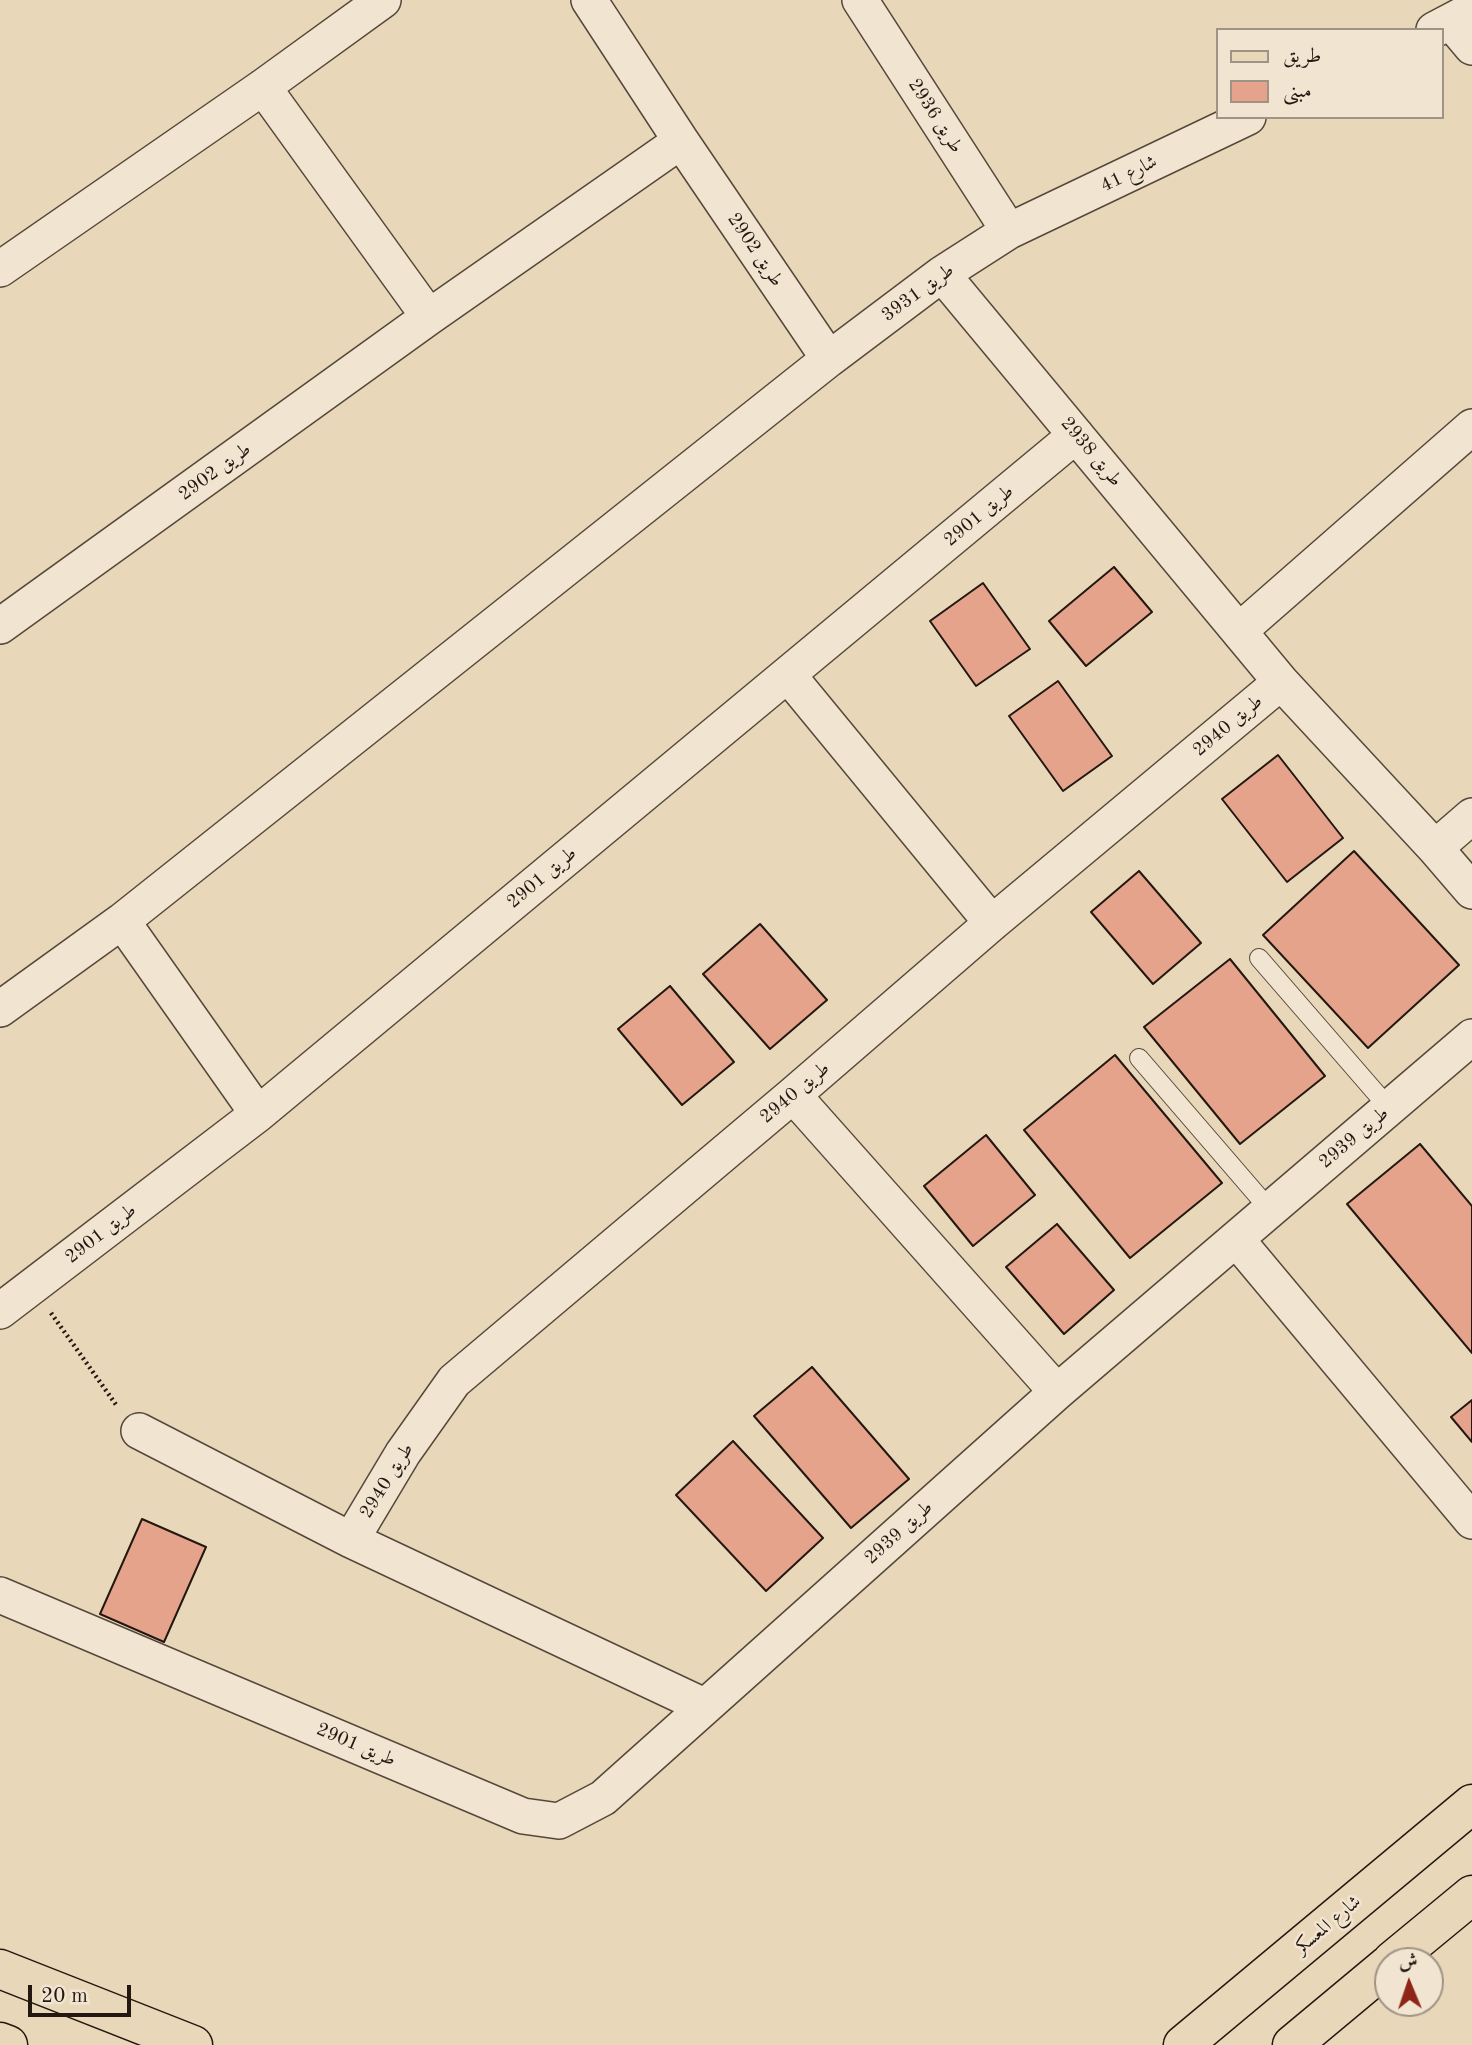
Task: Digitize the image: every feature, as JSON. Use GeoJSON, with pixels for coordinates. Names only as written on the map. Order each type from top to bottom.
{"type":"FeatureCollection","features":[{"type":"Feature","properties":{"kind":"main road","name":"شارع المعسكر"},"geometry":{"type":"LineString","coordinates":[[1183,2045],[1472,1804]]}},
{"type":"Feature","properties":{"kind":"main road"},"geometry":{"type":"LineString","coordinates":[[1409,1947],[1472,1895]]}},
{"type":"Feature","properties":{"kind":"main road"},"geometry":{"type":"LineString","coordinates":[[0,1969],[193,2045]]}},
{"type":"Feature","properties":{"kind":"main road"},"geometry":{"type":"LineString","coordinates":[[1292,2045],[1374,1977]]}},
{"type":"Feature","properties":{"kind":"main road"},"geometry":{"type":"LineString","coordinates":[[0,2042],[8,2045]]}},
{"type":"Feature","properties":{"kind":"street"},"geometry":{"type":"LineString","coordinates":[[0,269],[263,87],[383,0]]}},
{"type":"Feature","properties":{"kind":"street","name":"طريق 2902"},"geometry":{"type":"LineString","coordinates":[[589,0],[829,359]]}},
{"type":"Feature","properties":{"kind":"street","name":"طريق 2936"},"geometry":{"type":"LineString","coordinates":[[873,4],[1009,231]]}},
{"type":"Feature","properties":{"kind":"street"},"geometry":{"type":"LineString","coordinates":[[263,87],[429,317]]}},
{"type":"Feature","properties":{"kind":"street","name":"شارع 41"},"geometry":{"type":"LineString","coordinates":[[1009,231],[1244,119]]}},
{"type":"Feature","properties":{"kind":"street","name":"طريق 2902"},"geometry":{"type":"LineString","coordinates":[[0,626],[429,317],[681,141]]}},
{"type":"Feature","properties":{"kind":"street","name":"طريق 3931"},"geometry":{"type":"LineString","coordinates":[[829,359],[942,274],[1009,231]]}},
{"type":"Feature","properties":{"kind":"street","name":"طريق 2938"},"geometry":{"type":"LineString","coordinates":[[942,274],[1281,682],[1472,891]]}},
{"type":"Feature","properties":{"kind":"street"},"geometry":{"type":"LineString","coordinates":[[0,1009],[122,921],[829,359]]}},
{"type":"Feature","properties":{"kind":"street"},"geometry":{"type":"LineString","coordinates":[[1239,631],[1472,427]]}},
{"type":"Feature","properties":{"kind":"street","name":"طريق 2901"},"geometry":{"type":"LineString","coordinates":[[0,1311],[258,1114],[1076,435]]}},
{"type":"Feature","properties":{"kind":"street"},"geometry":{"type":"LineString","coordinates":[[788,675],[992,923]]}},
{"type":"Feature","properties":{"kind":"street","name":"طريق 2940"},"geometry":{"type":"LineString","coordinates":[[351,1540],[403,1453],[454,1381],[992,923],[1281,682]]}},
{"type":"Feature","properties":{"kind":"street"},"geometry":{"type":"LineString","coordinates":[[1435,848],[1472,816]]}},
{"type":"Feature","properties":{"kind":"street"},"geometry":{"type":"LineString","coordinates":[[122,921],[258,1114]]}},
{"type":"Feature","properties":{"kind":"street","name":"طريق 2939"},"geometry":{"type":"LineString","coordinates":[[559,1821],[603,1798],[1057,1392],[1472,1037]]}},
{"type":"Feature","properties":{"kind":"street"},"geometry":{"type":"LineString","coordinates":[[793,1095],[1057,1392]]}},
{"type":"Feature","properties":{"kind":"street"},"geometry":{"type":"LineString","coordinates":[[1236,1239],[1472,1521]]}},
{"type":"Feature","properties":{"kind":"street","name":"طريق 2940"},"geometry":{"type":"LineString","coordinates":[[139,1431],[351,1540],[704,1706]]}},
{"type":"Feature","properties":{"kind":"street","name":"طريق 2901"},"geometry":{"type":"LineString","coordinates":[[0,1595],[523,1816],[559,1821]]}},
{"type":"Feature","properties":{"kind":"lane"},"geometry":{"type":"LineString","coordinates":[[1259,958],[1390,1108]]}},
{"type":"Feature","properties":{"kind":"lane"},"geometry":{"type":"LineString","coordinates":[[1139,1058],[1270,1210]]}},
{"type":"Feature","properties":{"kind":"path"},"geometry":{"type":"LineString","coordinates":[[33,1287],[124,1415],[139,1431]]}},
{"type":"Feature","properties":{"kind":"building"},"geometry":{"type":"Polygon","coordinates":[[[1114,567],[1152,612],[1086,666],[1049,621],[1114,567]]]}},
{"type":"Feature","properties":{"kind":"building"},"geometry":{"type":"Polygon","coordinates":[[[983,583],[1030,649],[976,686],[930,621],[983,583]]]}},
{"type":"Feature","properties":{"kind":"building"},"geometry":{"type":"Polygon","coordinates":[[[1058,681],[1112,756],[1063,791],[1009,716],[1058,681]]]}},
{"type":"Feature","properties":{"kind":"building"},"geometry":{"type":"Polygon","coordinates":[[[1278,755],[1343,838],[1287,882],[1222,799],[1278,755]]]}},
{"type":"Feature","properties":{"kind":"building"},"geometry":{"type":"Polygon","coordinates":[[[1354,851],[1459,965],[1368,1048],[1263,935],[1354,851]]]}},
{"type":"Feature","properties":{"kind":"building"},"geometry":{"type":"Polygon","coordinates":[[[1139,871],[1201,943],[1153,984],[1091,912],[1139,871]]]}},
{"type":"Feature","properties":{"kind":"building"},"geometry":{"type":"Polygon","coordinates":[[[760,924],[827,1000],[770,1049],[703,974],[760,924]]]}},
{"type":"Feature","properties":{"kind":"building"},"geometry":{"type":"Polygon","coordinates":[[[1230,959],[1325,1076],[1240,1144],[1144,1027],[1230,959]]]}},
{"type":"Feature","properties":{"kind":"building"},"geometry":{"type":"Polygon","coordinates":[[[670,986],[734,1062],[682,1105],[618,1029],[670,986]]]}},
{"type":"Feature","properties":{"kind":"building"},"geometry":{"type":"Polygon","coordinates":[[[1115,1055],[1222,1183],[1130,1258],[1024,1130],[1115,1055]]]}},
{"type":"Feature","properties":{"kind":"building"},"geometry":{"type":"Polygon","coordinates":[[[986,1135],[1035,1195],[973,1246],[924,1186],[986,1135]]]}},
{"type":"Feature","properties":{"kind":"building"},"geometry":{"type":"Polygon","coordinates":[[[1420,1144],[1472,1206],[1472,1353],[1347,1204],[1420,1144]]]}},
{"type":"Feature","properties":{"kind":"building"},"geometry":{"type":"Polygon","coordinates":[[[1057,1224],[1114,1290],[1064,1334],[1006,1267],[1057,1224]]]}},
{"type":"Feature","properties":{"kind":"building"},"geometry":{"type":"Polygon","coordinates":[[[812,1367],[909,1479],[851,1528],[754,1416],[812,1367]]]}},
{"type":"Feature","properties":{"kind":"building"},"geometry":{"type":"Polygon","coordinates":[[[1472,1400],[1472,1442],[1451,1417],[1472,1400]]]}},
{"type":"Feature","properties":{"kind":"building"},"geometry":{"type":"Polygon","coordinates":[[[733,1441],[823,1538],[766,1591],[676,1495],[733,1441]]]}},
{"type":"Feature","properties":{"kind":"building"},"geometry":{"type":"Polygon","coordinates":[[[142,1519],[206,1547],[164,1642],[100,1614],[142,1519]]]}}]}
